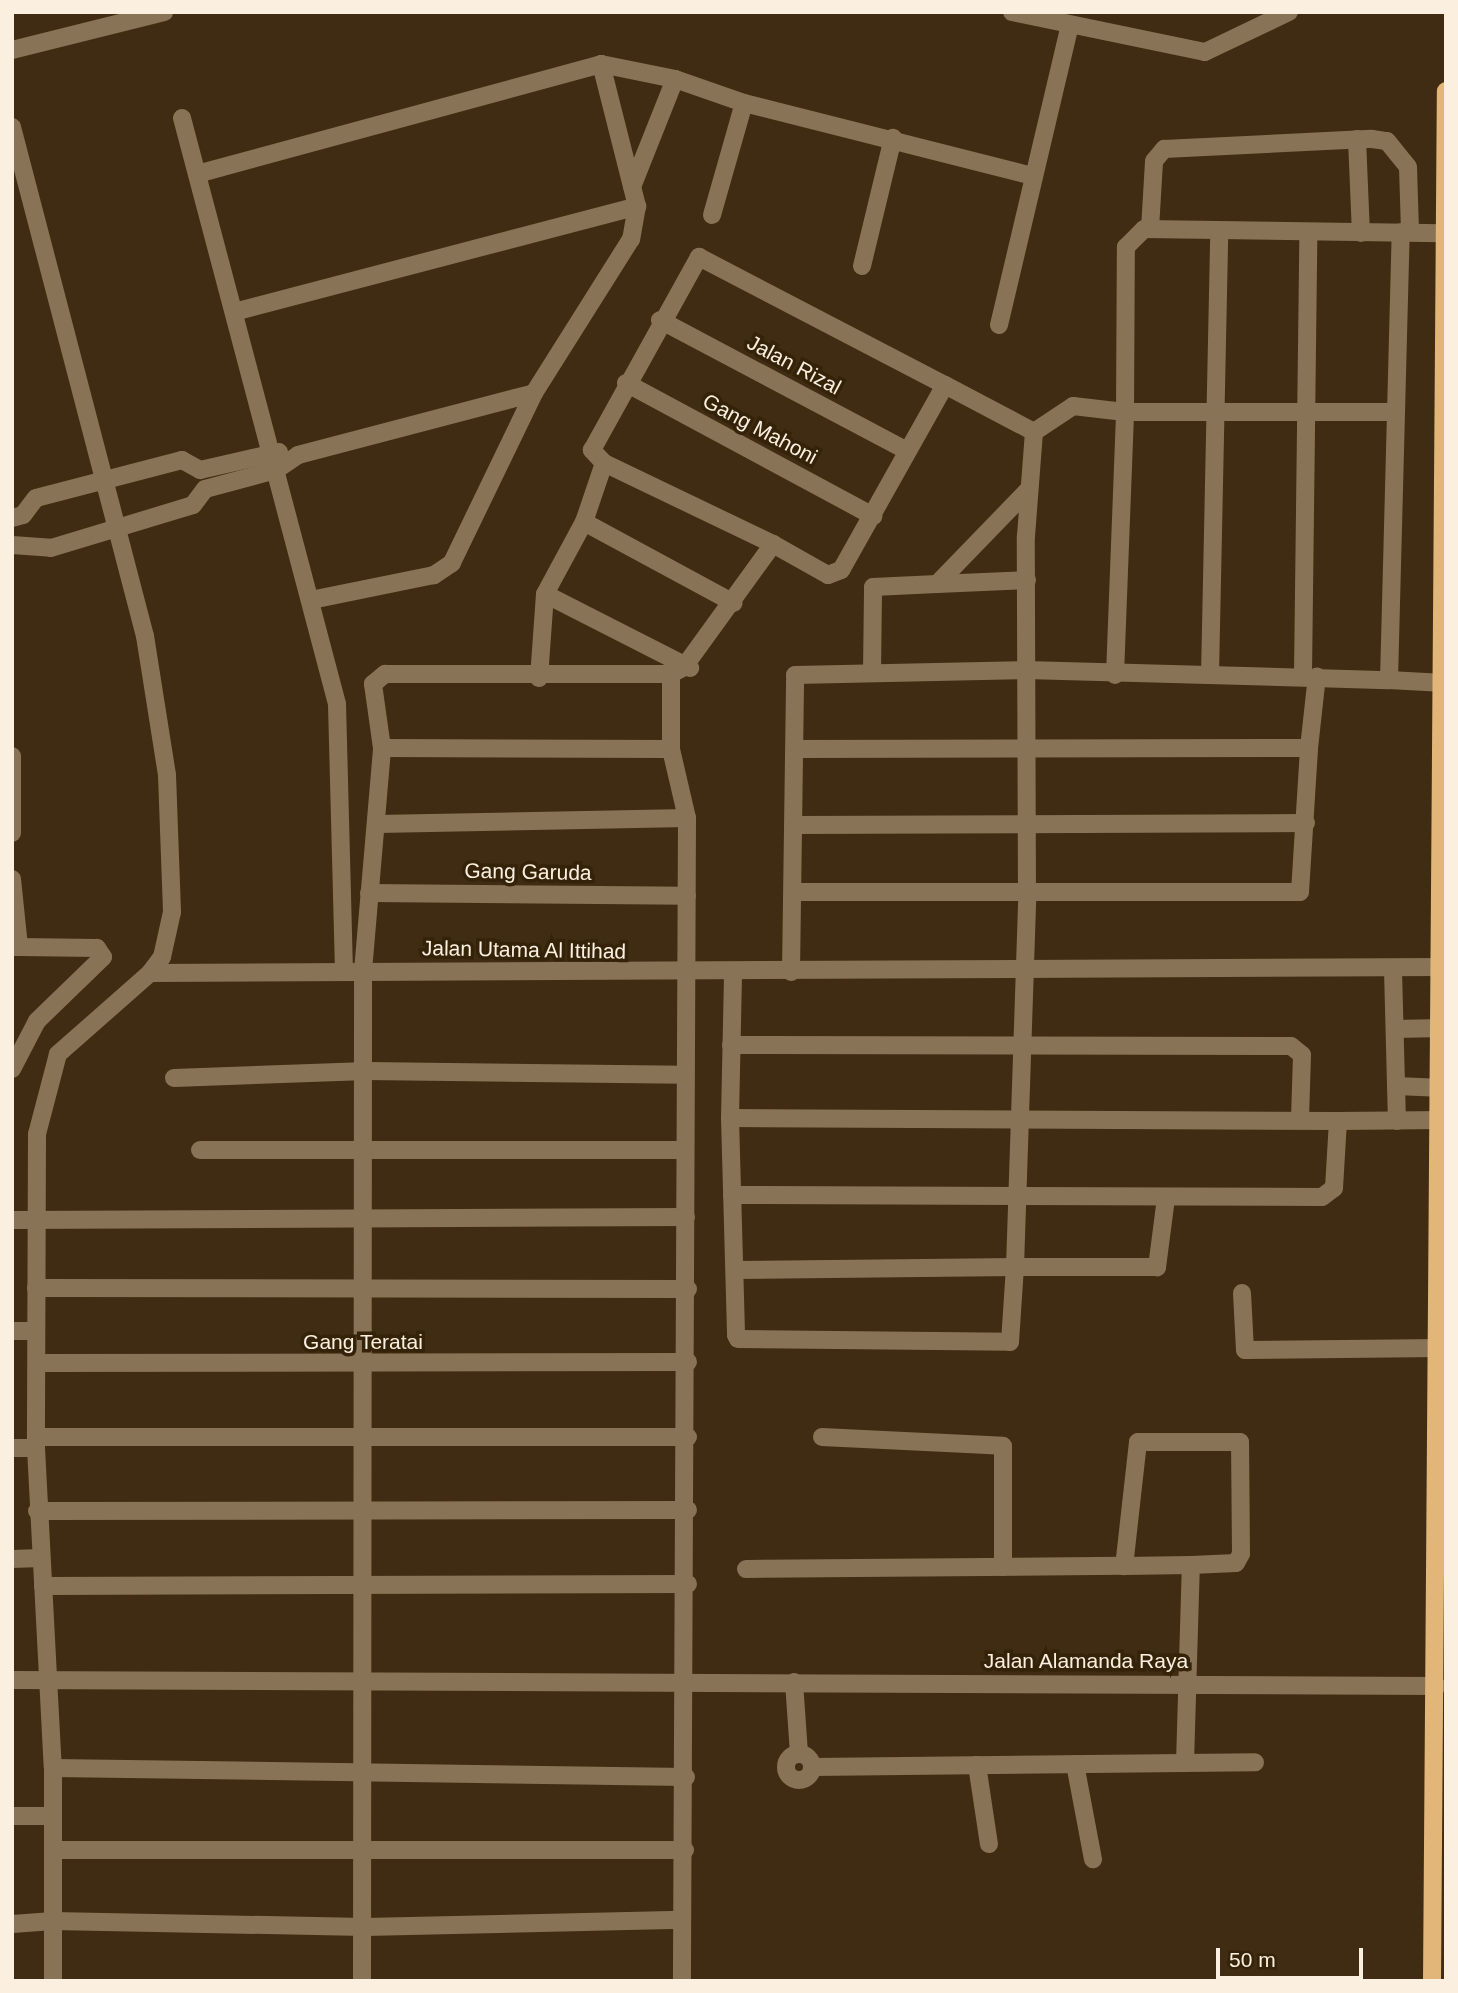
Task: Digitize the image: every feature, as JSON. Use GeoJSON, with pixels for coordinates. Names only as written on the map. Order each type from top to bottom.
{"type":"FeatureCollection","features":[{"type":"Feature","properties":{"kind":"main road"},"geometry":{"type":"LineString","coordinates":[[1432,1981],[1437,1686],[1442,1612],[1445,545],[1442,233],[1446,91]]}},
{"type":"Feature","properties":{"kind":"street"},"geometry":{"type":"LineString","coordinates":[[12,50],[164,12]]}},
{"type":"Feature","properties":{"kind":"street"},"geometry":{"type":"LineString","coordinates":[[1012,12],[1069,29],[1205,52],[1289,12]]}},
{"type":"Feature","properties":{"kind":"street"},"geometry":{"type":"LineString","coordinates":[[999,325],[1032,176],[1069,29]]}},
{"type":"Feature","properties":{"kind":"street"},"geometry":{"type":"LineString","coordinates":[[197,174],[601,64],[675,79],[744,103],[893,138],[1032,176]]}},
{"type":"Feature","properties":{"kind":"street"},"geometry":{"type":"LineString","coordinates":[[311,600],[434,575],[452,563],[534,393],[631,239],[637,206],[601,64]]}},
{"type":"Feature","properties":{"kind":"street"},"geometry":{"type":"LineString","coordinates":[[632,187],[675,79]]}},
{"type":"Feature","properties":{"kind":"street"},"geometry":{"type":"LineString","coordinates":[[712,215],[744,103]]}},
{"type":"Feature","properties":{"kind":"street"},"geometry":{"type":"LineString","coordinates":[[182,118],[268,450],[276,470],[311,600],[338,715],[344,972]]}},
{"type":"Feature","properties":{"kind":"street"},"geometry":{"type":"LineString","coordinates":[[12,127],[107,481],[145,636],[167,775],[172,912],[162,957],[150,974],[58,1054],[37,1134],[34,1219],[38,1363],[37,1511],[53,1768],[53,1981]]}},
{"type":"Feature","properties":{"kind":"street"},"geometry":{"type":"LineString","coordinates":[[862,266],[893,138]]}},
{"type":"Feature","properties":{"kind":"street"},"geometry":{"type":"LineString","coordinates":[[1357,139],[1361,233]]}},
{"type":"Feature","properties":{"kind":"street"},"geometry":{"type":"LineString","coordinates":[[1150,229],[1154,161],[1164,149],[1357,139],[1387,141],[1403,158],[1405,232],[1395,412],[1389,680]]}},
{"type":"Feature","properties":{"kind":"street"},"geometry":{"type":"LineString","coordinates":[[234,312],[637,206]]}},
{"type":"Feature","properties":{"kind":"street"},"geometry":{"type":"LineString","coordinates":[[1115,676],[1125,412],[1125,247],[1150,229],[1308,234],[1442,233]]}},
{"type":"Feature","properties":{"kind":"street"},"geometry":{"type":"LineString","coordinates":[[1210,675],[1219,232]]}},
{"type":"Feature","properties":{"kind":"street"},"geometry":{"type":"LineString","coordinates":[[794,892],[1027,897],[1300,892],[1306,823],[1310,675],[1306,410],[1308,234]]}},
{"type":"Feature","properties":{"kind":"street"},"geometry":{"type":"LineString","coordinates":[[945,385],[906,450],[873,516],[832,575],[604,463],[593,446],[660,320],[702,257],[945,385],[1002,418],[1030,430]]}},
{"type":"Feature","properties":{"kind":"street","name":"Jalan Rizal"},"geometry":{"type":"LineString","coordinates":[[660,320],[906,450]]}},
{"type":"Feature","properties":{"kind":"street","name":"Gang Mahoni"},"geometry":{"type":"LineString","coordinates":[[625,383],[873,516]]}},
{"type":"Feature","properties":{"kind":"street"},"geometry":{"type":"LineString","coordinates":[[298,455],[268,450],[200,470],[182,460],[36,498],[18,516],[21,544],[51,548],[193,505],[205,489],[276,470],[298,455],[534,393]]}},
{"type":"Feature","properties":{"kind":"street"},"geometry":{"type":"LineString","coordinates":[[1030,430],[1073,406],[1125,412],[1395,412]]}},
{"type":"Feature","properties":{"kind":"street"},"geometry":{"type":"LineString","coordinates":[[726,975],[731,1045],[730,1118],[736,1335],[743,1341],[1010,1342],[1026,969],[1025,751],[1030,430]]}},
{"type":"Feature","properties":{"kind":"street"},"geometry":{"type":"LineString","coordinates":[[539,678],[545,594],[584,522],[604,463]]}},
{"type":"Feature","properties":{"kind":"street"},"geometry":{"type":"LineString","coordinates":[[200,470],[205,489]]}},
{"type":"Feature","properties":{"kind":"street"},"geometry":{"type":"LineString","coordinates":[[937,584],[1027,491]]}},
{"type":"Feature","properties":{"kind":"street"},"geometry":{"type":"LineString","coordinates":[[584,522],[734,603]]}},
{"type":"Feature","properties":{"kind":"street"},"geometry":{"type":"LineString","coordinates":[[682,1981],[686,1777],[696,1681],[688,1584],[688,1289],[684,1150],[684,1074],[690,974],[687,818],[671,749],[682,670],[734,603],[773,544]]}},
{"type":"Feature","properties":{"kind":"street"},"geometry":{"type":"LineString","coordinates":[[873,673],[873,587],[1027,580]]}},
{"type":"Feature","properties":{"kind":"street"},"geometry":{"type":"LineString","coordinates":[[545,594],[682,670]]}},
{"type":"Feature","properties":{"kind":"street"},"geometry":{"type":"LineString","coordinates":[[362,1981],[365,1927],[368,1365],[367,1071],[363,971],[382,748],[373,688],[379,675],[539,678],[682,670]]}},
{"type":"Feature","properties":{"kind":"street"},"geometry":{"type":"LineString","coordinates":[[791,972],[796,749],[794,675],[1026,670],[1115,676],[1310,675],[1444,683]]}},
{"type":"Feature","properties":{"kind":"street"},"geometry":{"type":"LineString","coordinates":[[382,748],[671,749]]}},
{"type":"Feature","properties":{"kind":"street"},"geometry":{"type":"LineString","coordinates":[[796,749],[1025,751],[1309,748]]}},
{"type":"Feature","properties":{"kind":"street"},"geometry":{"type":"LineString","coordinates":[[12,756],[12,833]]}},
{"type":"Feature","properties":{"kind":"street"},"geometry":{"type":"LineString","coordinates":[[377,824],[687,818]]}},
{"type":"Feature","properties":{"kind":"street"},"geometry":{"type":"LineString","coordinates":[[794,825],[1306,823]]}},
{"type":"Feature","properties":{"kind":"street"},"geometry":{"type":"LineString","coordinates":[[12,879],[15,947],[97,948],[103,957],[37,1021],[12,1069]]}},
{"type":"Feature","properties":{"kind":"street","name":"Gang Garuda"},"geometry":{"type":"LineString","coordinates":[[369,893],[687,896]]}},
{"type":"Feature","properties":{"kind":"street","name":"Jalan Utama Al Ittihad"},"geometry":{"type":"LineString","coordinates":[[150,974],[363,971],[726,975],[1026,969],[1393,970],[1443,967]]}},
{"type":"Feature","properties":{"kind":"street"},"geometry":{"type":"LineString","coordinates":[[1393,970],[1397,1121]]}},
{"type":"Feature","properties":{"kind":"street"},"geometry":{"type":"LineString","coordinates":[[1395,1029],[1443,1028]]}},
{"type":"Feature","properties":{"kind":"street"},"geometry":{"type":"LineString","coordinates":[[731,1045],[1296,1047],[1302,1055],[1300,1120]]}},
{"type":"Feature","properties":{"kind":"street"},"geometry":{"type":"LineString","coordinates":[[173,1078],[367,1071],[684,1074]]}},
{"type":"Feature","properties":{"kind":"street"},"geometry":{"type":"LineString","coordinates":[[1396,1086],[1443,1088]]}},
{"type":"Feature","properties":{"kind":"street"},"geometry":{"type":"LineString","coordinates":[[730,1118],[1443,1120]]}},
{"type":"Feature","properties":{"kind":"street"},"geometry":{"type":"LineString","coordinates":[[732,1195],[1017,1193],[1166,1198],[1328,1196],[1338,1121]]}},
{"type":"Feature","properties":{"kind":"street"},"geometry":{"type":"LineString","coordinates":[[200,1150],[684,1150]]}},
{"type":"Feature","properties":{"kind":"street"},"geometry":{"type":"LineString","coordinates":[[735,1270],[1157,1267],[1166,1198]]}},
{"type":"Feature","properties":{"kind":"street"},"geometry":{"type":"LineString","coordinates":[[12,1220],[686,1217]]}},
{"type":"Feature","properties":{"kind":"street"},"geometry":{"type":"LineString","coordinates":[[36,1288],[688,1289]]}},
{"type":"Feature","properties":{"kind":"street"},"geometry":{"type":"LineString","coordinates":[[1242,1293],[1245,1350],[1441,1348]]}},
{"type":"Feature","properties":{"kind":"street"},"geometry":{"type":"LineString","coordinates":[[12,1331],[36,1331]]}},
{"type":"Feature","properties":{"kind":"street","name":"Gang Teratai"},"geometry":{"type":"LineString","coordinates":[[38,1363],[368,1365],[688,1362]]}},
{"type":"Feature","properties":{"kind":"street"},"geometry":{"type":"LineString","coordinates":[[12,1448],[36,1443],[688,1437]]}},
{"type":"Feature","properties":{"kind":"street"},"geometry":{"type":"LineString","coordinates":[[822,1437],[1003,1446],[1003,1567]]}},
{"type":"Feature","properties":{"kind":"street"},"geometry":{"type":"LineString","coordinates":[[746,1569],[1124,1566],[1191,1565],[1239,1559],[1244,1451],[1234,1440],[1138,1442],[1124,1566]]}},
{"type":"Feature","properties":{"kind":"street"},"geometry":{"type":"LineString","coordinates":[[37,1511],[688,1510]]}},
{"type":"Feature","properties":{"kind":"street"},"geometry":{"type":"LineString","coordinates":[[12,1559],[41,1558]]}},
{"type":"Feature","properties":{"kind":"street"},"geometry":{"type":"LineString","coordinates":[[1185,1763],[1191,1565]]}},
{"type":"Feature","properties":{"kind":"street"},"geometry":{"type":"LineString","coordinates":[[43,1586],[688,1584]]}},
{"type":"Feature","properties":{"kind":"street","name":"Jalan Alamanda Raya"},"geometry":{"type":"LineString","coordinates":[[12,1680],[1437,1686]]}},
{"type":"Feature","properties":{"kind":"street"},"geometry":{"type":"LineString","coordinates":[[794,1682],[805,1761],[977,1765],[1255,1762]]}},
{"type":"Feature","properties":{"kind":"street"},"geometry":{"type":"LineString","coordinates":[[1075,1764],[1093,1859]]}},
{"type":"Feature","properties":{"kind":"street"},"geometry":{"type":"LineString","coordinates":[[977,1765],[989,1844]]}},
{"type":"Feature","properties":{"kind":"street"},"geometry":{"type":"LineString","coordinates":[[53,1768],[364,1775],[686,1777]]}},
{"type":"Feature","properties":{"kind":"street"},"geometry":{"type":"LineString","coordinates":[[12,1816],[52,1816]]}},
{"type":"Feature","properties":{"kind":"street"},"geometry":{"type":"LineString","coordinates":[[53,1850],[684,1850]]}},
{"type":"Feature","properties":{"kind":"street"},"geometry":{"type":"LineString","coordinates":[[12,1924],[53,1921],[365,1927],[682,1920]]}}]}
